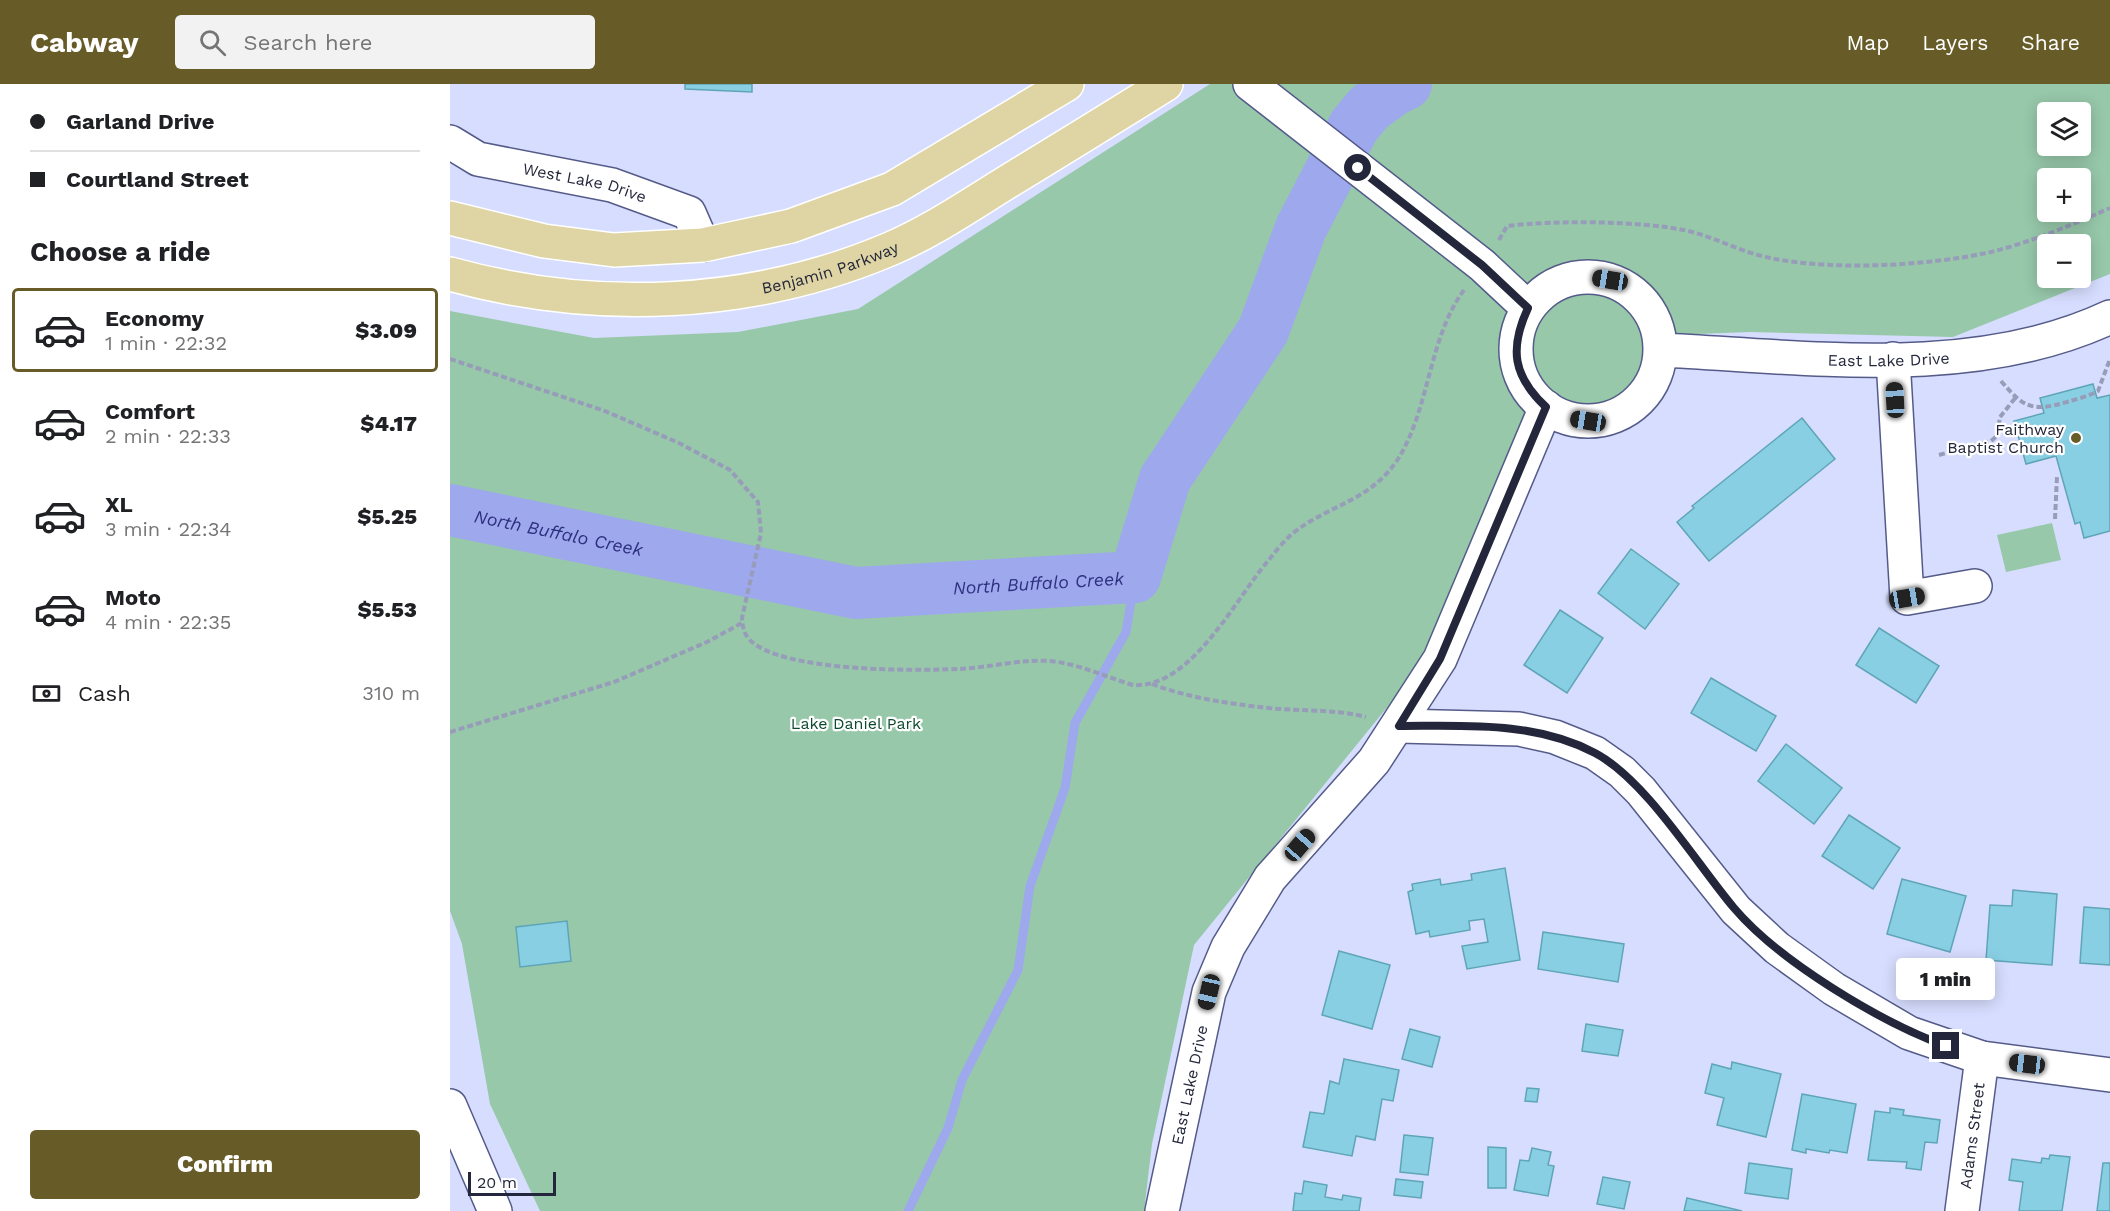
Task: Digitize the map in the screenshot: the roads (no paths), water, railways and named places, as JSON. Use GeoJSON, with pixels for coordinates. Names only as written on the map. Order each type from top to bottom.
{"type":"FeatureCollection","features":[{"type":"Feature","properties":{"kind":"main road"},"geometry":{"type":"LineString","coordinates":[[450,218],[544,241],[614,250],[703,245],[790,226],[892,189],[1067,84]]}},
{"type":"Feature","properties":{"kind":"main road","name":"Benjamin Parkway"},"geometry":{"type":"LineString","coordinates":[[450,274],[487,284],[561,296],[637,300],[719,296],[795,282],[890,249],[938,224],[1166,84]]}},
{"type":"Feature","properties":{"kind":"street"},"geometry":{"type":"LineString","coordinates":[[1251,84],[1482,265],[1528,308]]}},
{"type":"Feature","properties":{"kind":"street","name":"West Lake Drive"},"geometry":{"type":"LineString","coordinates":[[450,142],[478,159],[612,185],[689,213],[703,245]]}},
{"type":"Feature","properties":{"kind":"street"},"geometry":{"type":"LineString","coordinates":[[1587,276],[1610,280],[1630,290],[1647,307],[1657,327],[1661,350],[1657,372],[1646,392],[1630,408],[1610,418],[1588,421],[1566,418],[1546,407],[1530,392],[1519,372],[1516,350],[1518,328],[1528,308],[1544,292],[1564,281],[1587,276]]}},
{"type":"Feature","properties":{"kind":"street","name":"East Lake Drive"},"geometry":{"type":"LineString","coordinates":[[1661,350],[1774,358],[1893,359],[1978,354],[2043,343],[2085,329],[2110,317]]}},
{"type":"Feature","properties":{"kind":"street"},"geometry":{"type":"LineString","coordinates":[[1893,359],[1907,598],[1975,586]]}},
{"type":"Feature","properties":{"kind":"street","name":"East Lake Drive"},"geometry":{"type":"LineString","coordinates":[[1162,1211],[1209,992],[1228,946],[1270,878],[1374,761],[1399,726],[1440,659],[1546,407]]}},
{"type":"Feature","properties":{"kind":"street"},"geometry":{"type":"LineString","coordinates":[[1399,726],[1519,729],[1555,736],[1595,753],[1622,772],[1641,791],[1736,910],[1778,948],[1834,989],[1909,1033],[1982,1059],[2110,1075]]}},
{"type":"Feature","properties":{"kind":"street","name":"Adams Street"},"geometry":{"type":"LineString","coordinates":[[1962,1211],[1982,1059]]}},
{"type":"Feature","properties":{"kind":"street"},"geometry":{"type":"LineString","coordinates":[[450,1106],[495,1211]]}},
{"type":"Feature","properties":{"kind":"waterway","name":"North Buffalo Creek"},"geometry":{"type":"LineString","coordinates":[[450,510],[856,593],[1135,577],[1165,479],[1263,331],[1301,228],[1354,126],[1369,108],[1406,84]]}},
{"type":"Feature","properties":{"kind":"waterway"},"geometry":{"type":"LineString","coordinates":[[908,1211],[948,1128],[962,1080],[1018,970],[1030,886],[1065,788],[1075,723],[1126,632],[1135,577]]}},
{"type":"Feature","properties":{"kind":"place","name":"Faithway Baptist Church"},"geometry":{"type":"Point","coordinates":[2076,438]}},
{"type":"Feature","properties":{"kind":"park label","name":"Lake Daniel Park"},"geometry":{"type":"Point","coordinates":[856,723]}}]}
